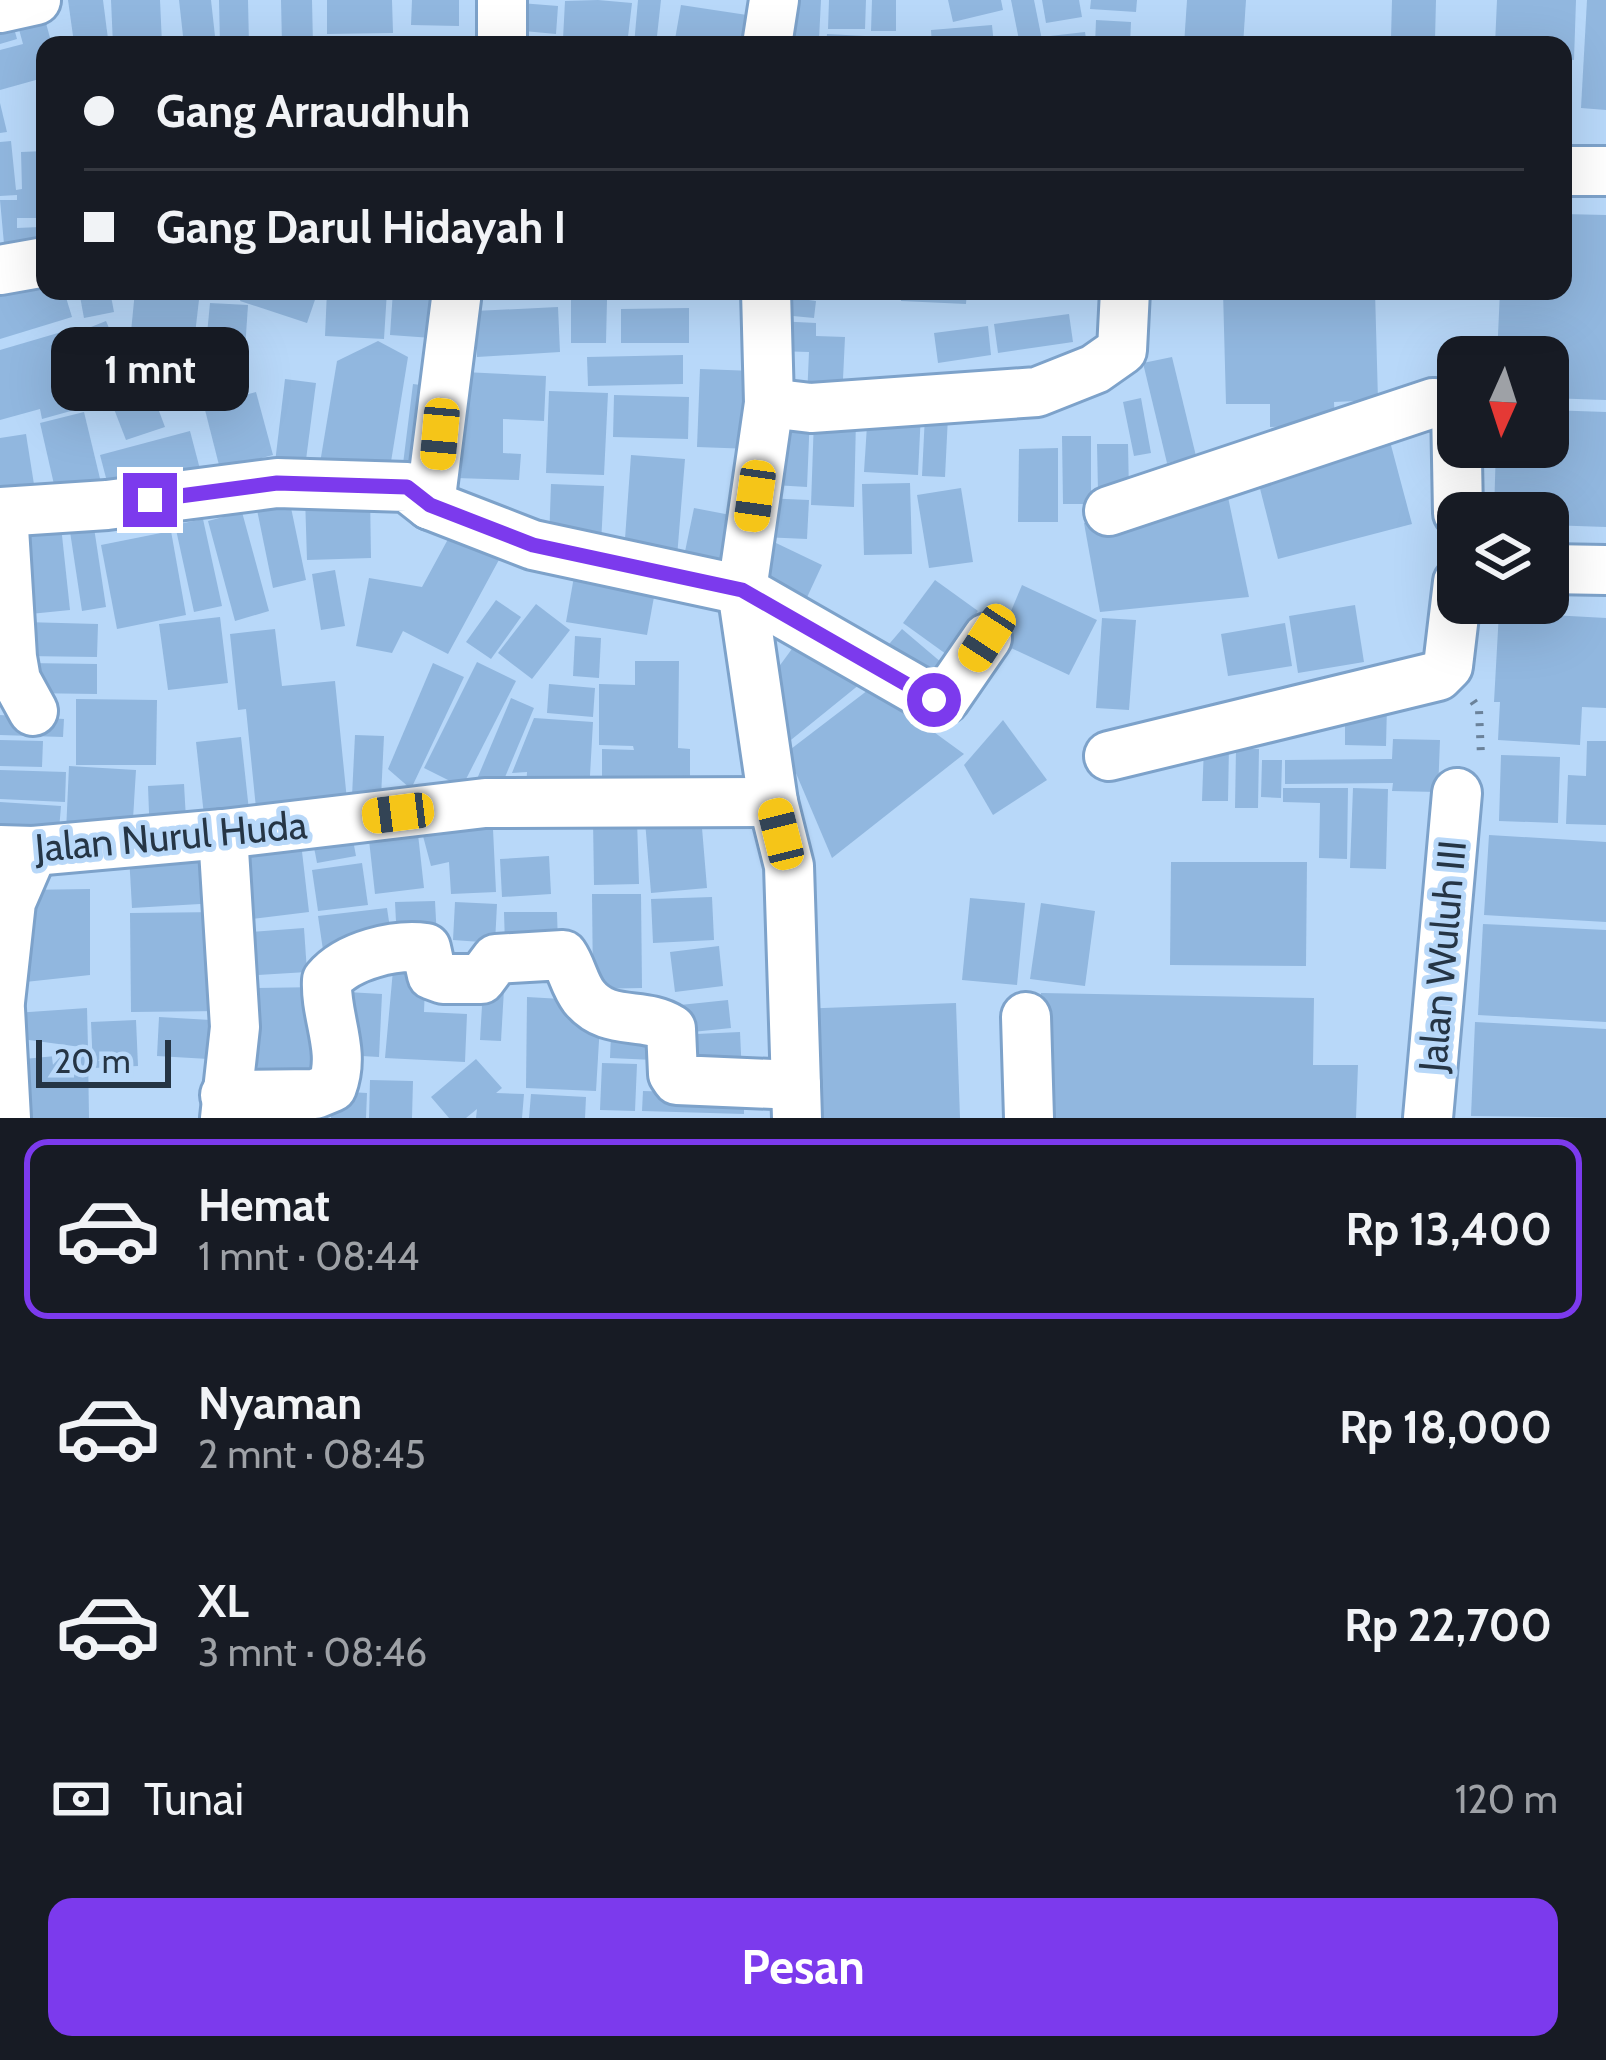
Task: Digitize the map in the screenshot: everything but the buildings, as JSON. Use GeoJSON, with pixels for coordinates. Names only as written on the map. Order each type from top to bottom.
{"type":"FeatureCollection","features":[{"type":"Feature","properties":{"kind":"street"},"geometry":{"type":"LineString","coordinates":[[0,8],[36,0]]}},
{"type":"Feature","properties":{"kind":"street"},"geometry":{"type":"LineString","coordinates":[[502,0],[502,36]]}},
{"type":"Feature","properties":{"kind":"street"},"geometry":{"type":"LineString","coordinates":[[768,36],[774,0]]}},
{"type":"Feature","properties":{"kind":"street"},"geometry":{"type":"LineString","coordinates":[[1572,171],[1606,171]]}},
{"type":"Feature","properties":{"kind":"street"},"geometry":{"type":"LineString","coordinates":[[0,270],[36,264]]}},
{"type":"Feature","properties":{"kind":"street"},"geometry":{"type":"LineString","coordinates":[[430,505],[456,300]]}},
{"type":"Feature","properties":{"kind":"street"},"geometry":{"type":"LineString","coordinates":[[224,834],[235,1028],[225,1106],[315,1094],[332,1087],[337,1039],[326,996],[327,980],[352,961],[412,946],[426,948],[432,975],[442,980],[481,979],[496,959],[563,955],[576,985],[602,1014],[671,1029],[677,1080],[797,1102],[789,866],[772,802],[742,590],[769,403],[766,300]]}},
{"type":"Feature","properties":{"kind":"street"},"geometry":{"type":"LineString","coordinates":[[769,403],[811,408],[1037,392],[1095,369],[1122,350],[1125,300]]}},
{"type":"Feature","properties":{"kind":"street"},"geometry":{"type":"LineString","coordinates":[[1109,512],[1437,403]]}},
{"type":"Feature","properties":{"kind":"street"},"geometry":{"type":"LineString","coordinates":[[33,711],[16,680],[12,657],[2,512],[107,505],[277,483],[407,487],[430,505],[533,545],[742,590],[934,700],[945,699],[987,638]]}},
{"type":"Feature","properties":{"kind":"street"},"geometry":{"type":"LineString","coordinates":[[1569,569],[1606,570]]}},
{"type":"Feature","properties":{"kind":"street"},"geometry":{"type":"LineString","coordinates":[[1109,756],[1438,676],[1448,665],[1453,624]]}},
{"type":"Feature","properties":{"kind":"street","name":"Jalan Wuluh III"},"geometry":{"type":"LineString","coordinates":[[1428,1118],[1457,794]]}},
{"type":"Feature","properties":{"kind":"street","name":"Jalan Nurul Huda"},"geometry":{"type":"LineString","coordinates":[[16,851],[224,834],[485,803],[772,802]]}},
{"type":"Feature","properties":{"kind":"street"},"geometry":{"type":"LineString","coordinates":[[6,1118],[0,1006],[16,851]]}},
{"type":"Feature","properties":{"kind":"street"},"geometry":{"type":"LineString","coordinates":[[1026,1018],[1029,1118]]}},
{"type":"Feature","properties":{"kind":"path"},"geometry":{"type":"LineString","coordinates":[[1448,665],[1479,710],[1482,775],[1457,794]]}},
{"type":"Feature","properties":{"kind":"route"},"geometry":{"type":"LineString","coordinates":[[150,500],[277,483],[407,487],[430,505],[533,545],[742,590],[934,700]]}}]}
